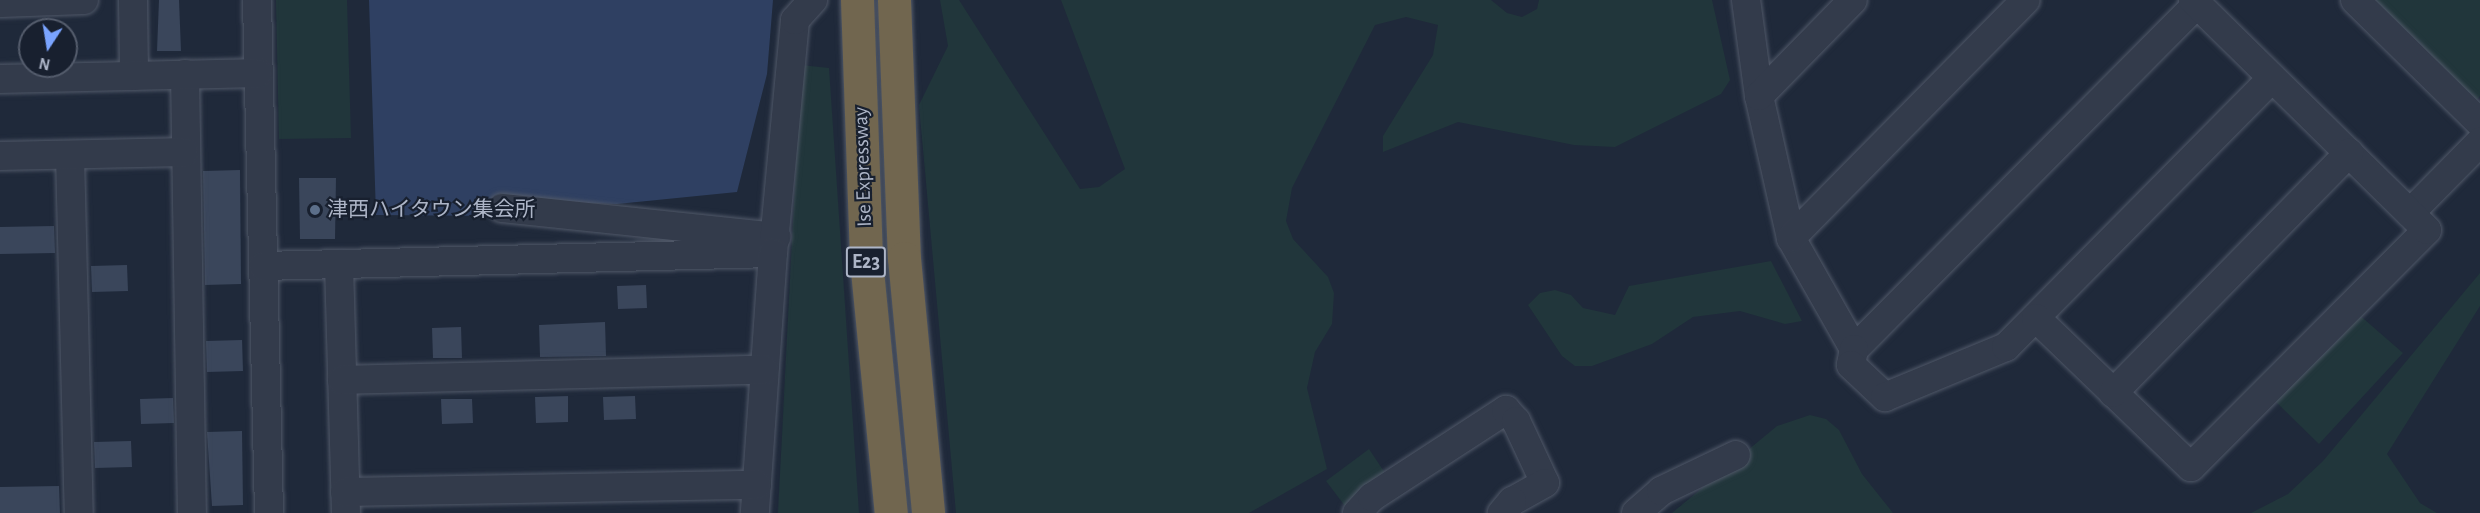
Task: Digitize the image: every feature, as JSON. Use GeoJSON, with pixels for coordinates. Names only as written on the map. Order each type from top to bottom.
{"type":"FeatureCollection","features":[{"type":"Feature","properties":{"kind":"highway","name":"Ise Expressway"},"geometry":{"type":"LineString","coordinates":[[857,5],[866,260],[891,513]]}},
{"type":"Feature","properties":{"kind":"highway","name":"Ise Expressway"},"geometry":{"type":"LineString","coordinates":[[894,7],[904,258],[928,513]]}},
{"type":"Feature","properties":{"kind":"street"},"geometry":{"type":"LineString","coordinates":[[0,3],[84,0]]}},
{"type":"Feature","properties":{"kind":"street"},"geometry":{"type":"LineString","coordinates":[[133,0],[134,76]]}},
{"type":"Feature","properties":{"kind":"street"},"geometry":{"type":"LineString","coordinates":[[257,0],[269,513]]}},
{"type":"Feature","properties":{"kind":"street"},"geometry":{"type":"LineString","coordinates":[[755,513],[764,370],[795,20],[813,0]]}},
{"type":"Feature","properties":{"kind":"street"},"geometry":{"type":"LineString","coordinates":[[1746,0],[1759,96],[1791,238],[1854,349]]}},
{"type":"Feature","properties":{"kind":"street"},"geometry":{"type":"LineString","coordinates":[[1759,96],[1853,0]]}},
{"type":"Feature","properties":{"kind":"street"},"geometry":{"type":"LineString","coordinates":[[1791,238],[2026,0]]}},
{"type":"Feature","properties":{"kind":"street"},"geometry":{"type":"LineString","coordinates":[[2355,0],[2480,123]]}},
{"type":"Feature","properties":{"kind":"street"},"geometry":{"type":"LineString","coordinates":[[2036,318],[2191,467],[2427,230],[2195,2],[1854,349],[1851,364],[1885,397],[2006,347],[2272,78]]}},
{"type":"Feature","properties":{"kind":"street"},"geometry":{"type":"LineString","coordinates":[[0,79],[258,73]]}},
{"type":"Feature","properties":{"kind":"street"},"geometry":{"type":"LineString","coordinates":[[185,74],[184,152],[192,513]]}},
{"type":"Feature","properties":{"kind":"street"},"geometry":{"type":"LineString","coordinates":[[2410,213],[2480,142]]}},
{"type":"Feature","properties":{"kind":"street"},"geometry":{"type":"LineString","coordinates":[[0,156],[184,152]]}},
{"type":"Feature","properties":{"kind":"street"},"geometry":{"type":"LineString","coordinates":[[2113,393],[2349,153]]}},
{"type":"Feature","properties":{"kind":"street"},"geometry":{"type":"LineString","coordinates":[[70,155],[79,513]]}},
{"type":"Feature","properties":{"kind":"street"},"geometry":{"type":"LineString","coordinates":[[502,208],[775,245]]}},
{"type":"Feature","properties":{"kind":"street"},"geometry":{"type":"LineString","coordinates":[[263,266],[775,245]]}},
{"type":"Feature","properties":{"kind":"street"},"geometry":{"type":"LineString","coordinates":[[339,264],[346,503],[757,485]]}},
{"type":"Feature","properties":{"kind":"street"},"geometry":{"type":"LineString","coordinates":[[342,380],[764,370]]}},
{"type":"Feature","properties":{"kind":"street"},"geometry":{"type":"LineString","coordinates":[[1357,513],[1372,497],[1506,410],[1516,422],[1545,483],[1512,501],[1502,513]]}},
{"type":"Feature","properties":{"kind":"street"},"geometry":{"type":"LineString","coordinates":[[1636,513],[1661,491],[1736,455]]}},
{"type":"Feature","properties":{"kind":"green space"},"geometry":{"type":"Polygon","coordinates":[[[276,0],[347,0],[351,138],[279,139],[276,0]]]}},
{"type":"Feature","properties":{"kind":"green space"},"geometry":{"type":"Polygon","coordinates":[[[940,0],[959,0],[1080,189],[1099,187],[1125,169],[1061,0],[1491,0],[1507,13],[1522,17],[1537,9],[1539,0],[1712,0],[1730,80],[1721,94],[1615,147],[1574,145],[1458,122],[1383,152],[1383,136],[1433,55],[1438,25],[1406,17],[1375,25],[1292,188],[1286,221],[1293,239],[1328,277],[1334,293],[1332,324],[1315,352],[1307,388],[1327,469],[1249,513],[956,513],[919,105],[948,46],[940,0]]]}},
{"type":"Feature","properties":{"kind":"green space"},"geometry":{"type":"Polygon","coordinates":[[[2371,0],[2480,0],[2480,96],[2475,102],[2371,0]]]}},
{"type":"Feature","properties":{"kind":"green space"},"geometry":{"type":"Polygon","coordinates":[[[801,65],[829,68],[859,513],[778,513],[801,65]]]}},
{"type":"Feature","properties":{"kind":"green space"},"geometry":{"type":"Polygon","coordinates":[[[1771,261],[1802,321],[1785,324],[1740,311],[1693,317],[1652,344],[1592,366],[1575,366],[1562,356],[1528,305],[1540,293],[1555,290],[1571,295],[1583,308],[1615,315],[1629,286],[1771,261]]]}},
{"type":"Feature","properties":{"kind":"green space"},"geometry":{"type":"Polygon","coordinates":[[[2480,273],[2480,306],[2387,454],[2420,503],[2437,513],[2251,513],[2288,494],[2323,461],[2480,273]]]}},
{"type":"Feature","properties":{"kind":"green space"},"geometry":{"type":"Polygon","coordinates":[[[2357,313],[2403,353],[2319,444],[2273,399],[2357,313]]]}},
{"type":"Feature","properties":{"kind":"green space"},"geometry":{"type":"Polygon","coordinates":[[[1810,415],[1826,419],[1839,430],[1862,474],[1893,513],[1672,513],[1777,426],[1810,415]]]}},
{"type":"Feature","properties":{"kind":"green space"},"geometry":{"type":"Polygon","coordinates":[[[1369,449],[1387,476],[1348,510],[1326,481],[1369,449]]]}},
{"type":"Feature","properties":{"kind":"water"},"geometry":{"type":"Polygon","coordinates":[[[369,0],[773,0],[767,74],[737,192],[617,204],[499,200],[496,216],[376,215],[369,0]]]}},
{"type":"Feature","properties":{"kind":"building"},"geometry":{"type":"Polygon","coordinates":[[[159,0],[179,0],[181,51],[157,51],[159,0]]]}},
{"type":"Feature","properties":{"kind":"building"},"geometry":{"type":"Polygon","coordinates":[[[240,170],[241,284],[205,285],[203,171],[240,170]]]}},
{"type":"Feature","properties":{"kind":"building","name":"津西ハイタウン集会所"},"geometry":{"type":"Polygon","coordinates":[[[299,178],[336,178],[335,239],[300,239],[299,178]]]}},
{"type":"Feature","properties":{"kind":"building"},"geometry":{"type":"Polygon","coordinates":[[[54,226],[55,253],[0,254],[0,227],[54,226]]]}},
{"type":"Feature","properties":{"kind":"building"},"geometry":{"type":"Polygon","coordinates":[[[127,265],[128,291],[92,292],[91,266],[127,265]]]}},
{"type":"Feature","properties":{"kind":"building"},"geometry":{"type":"Polygon","coordinates":[[[646,285],[647,308],[618,309],[617,286],[646,285]]]}},
{"type":"Feature","properties":{"kind":"building"},"geometry":{"type":"Polygon","coordinates":[[[605,322],[606,356],[540,357],[539,325],[605,322]]]}},
{"type":"Feature","properties":{"kind":"building"},"geometry":{"type":"Polygon","coordinates":[[[461,327],[462,358],[433,358],[432,328],[461,327]]]}},
{"type":"Feature","properties":{"kind":"building"},"geometry":{"type":"Polygon","coordinates":[[[242,340],[243,371],[207,372],[206,341],[242,340]]]}},
{"type":"Feature","properties":{"kind":"building"},"geometry":{"type":"Polygon","coordinates":[[[568,396],[568,422],[536,423],[535,397],[568,396]]]}},
{"type":"Feature","properties":{"kind":"building"},"geometry":{"type":"Polygon","coordinates":[[[635,396],[636,419],[604,420],[603,397],[635,396]]]}},
{"type":"Feature","properties":{"kind":"building"},"geometry":{"type":"Polygon","coordinates":[[[173,398],[174,423],[141,424],[140,399],[173,398]]]}},
{"type":"Feature","properties":{"kind":"building"},"geometry":{"type":"Polygon","coordinates":[[[441,399],[472,399],[473,423],[442,424],[441,399]]]}},
{"type":"Feature","properties":{"kind":"building"},"geometry":{"type":"Polygon","coordinates":[[[242,431],[243,505],[212,506],[207,432],[242,431]]]}},
{"type":"Feature","properties":{"kind":"building"},"geometry":{"type":"Polygon","coordinates":[[[131,441],[132,467],[95,468],[94,442],[131,441]]]}},
{"type":"Feature","properties":{"kind":"building"},"geometry":{"type":"Polygon","coordinates":[[[59,486],[60,513],[0,513],[0,487],[59,486]]]}},
{"type":"Feature","properties":{"kind":"place","name":"津西ハイタウン集会所"},"geometry":{"type":"Point","coordinates":[315,210]}}]}
